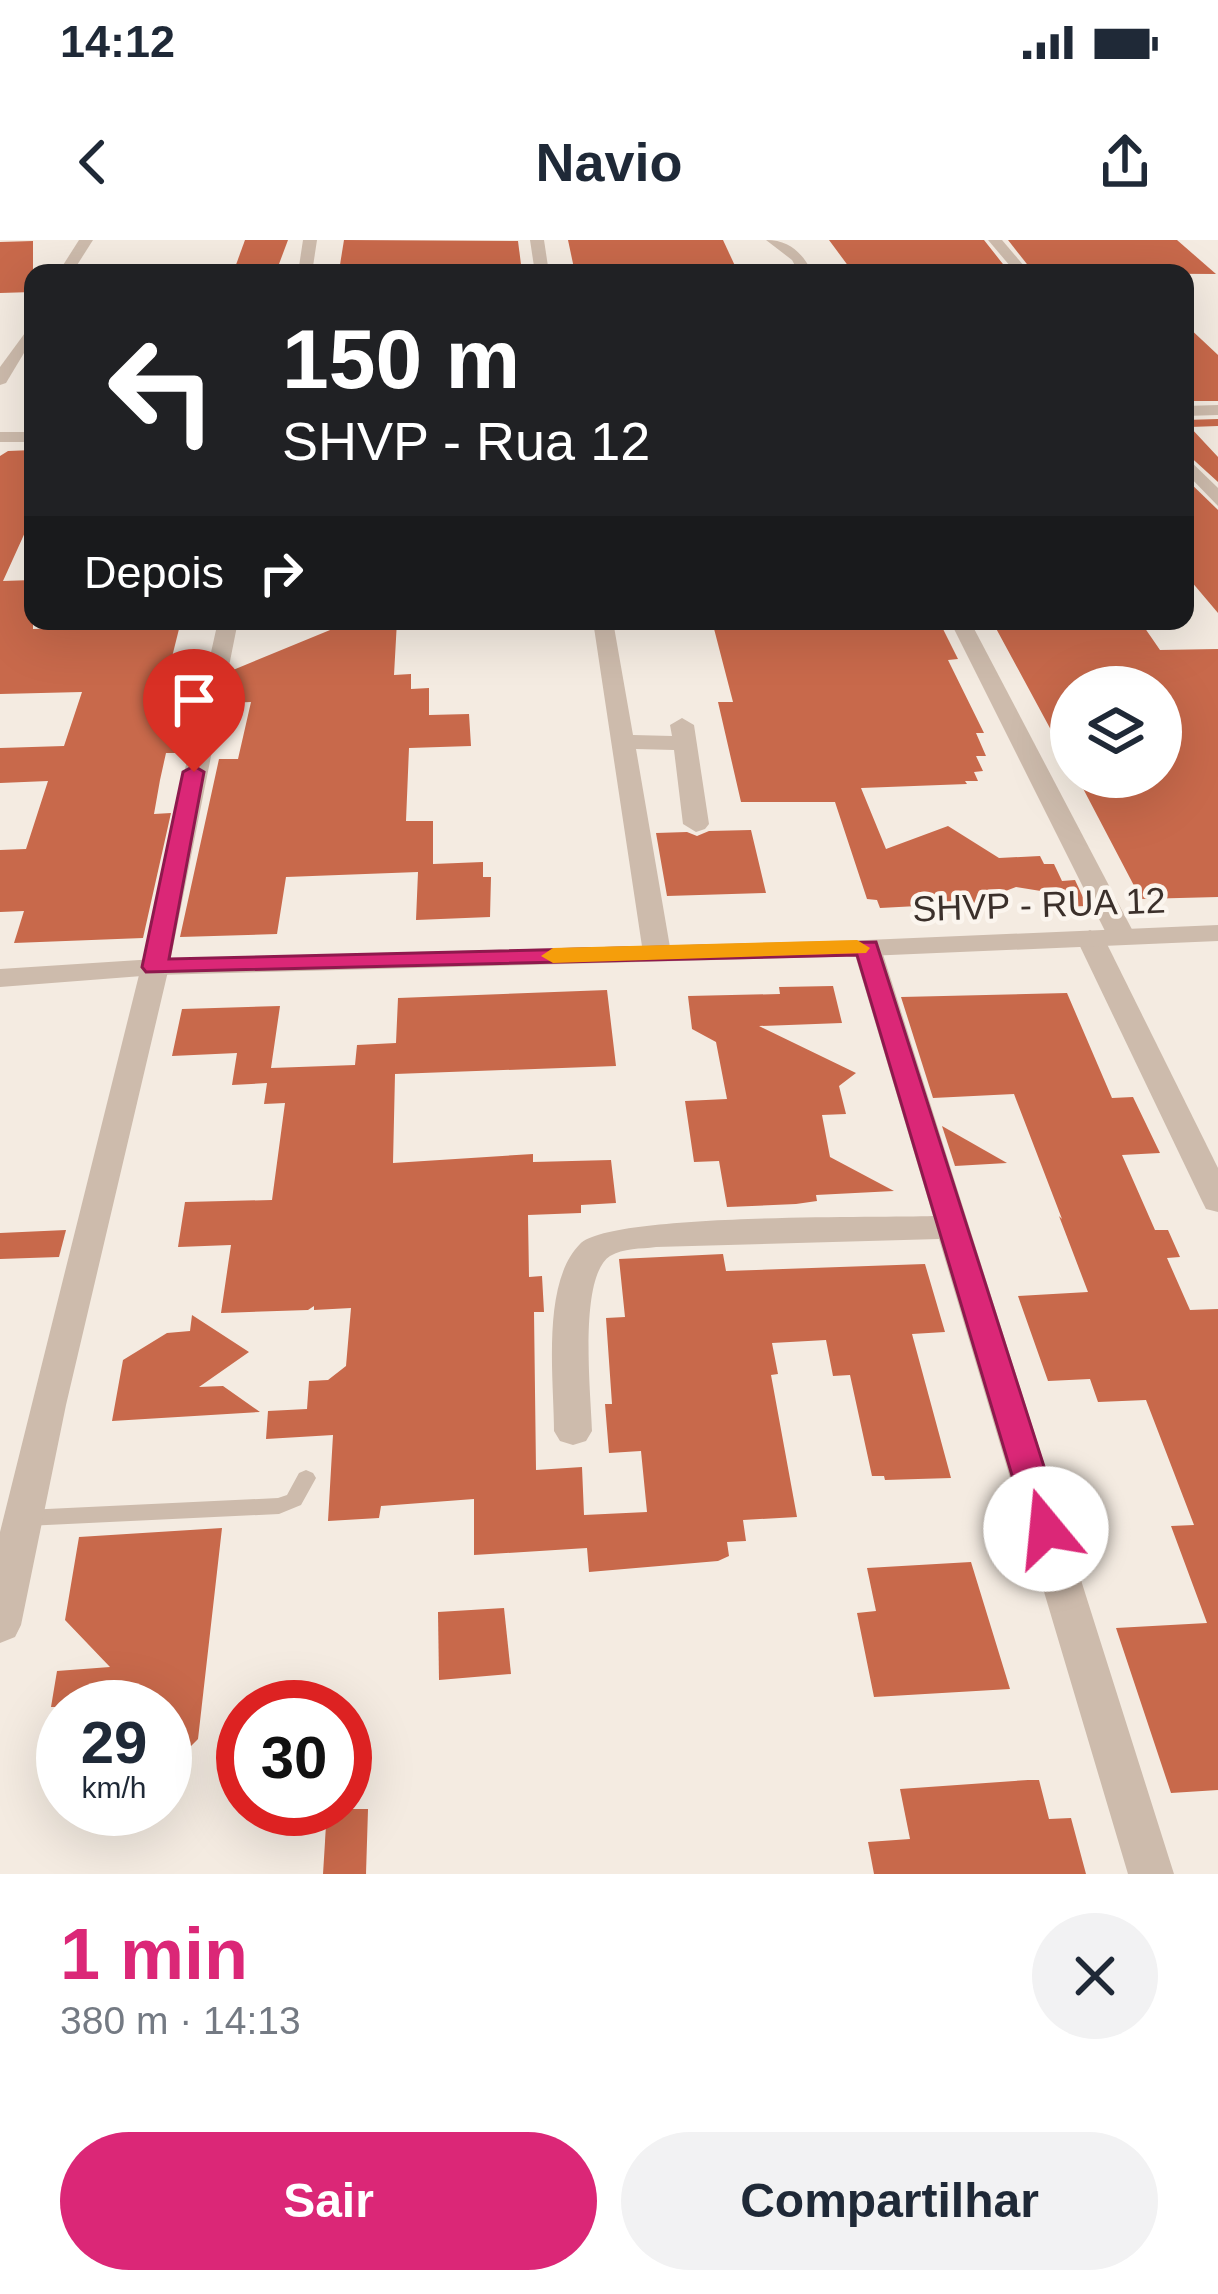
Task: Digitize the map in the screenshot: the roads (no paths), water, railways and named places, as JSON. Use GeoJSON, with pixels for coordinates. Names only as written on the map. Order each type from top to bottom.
{"type":"FeatureCollection","features":[{"type":"Feature","properties":{"kind":"street"},"geometry":{"type":"LineString","coordinates":[[773,240],[800,264]]}},
{"type":"Feature","properties":{"kind":"street"},"geometry":{"type":"LineString","coordinates":[[995,240],[1015,264]]}},
{"type":"Feature","properties":{"kind":"street"},"geometry":{"type":"LineString","coordinates":[[0,380],[24,341]]}},
{"type":"Feature","properties":{"kind":"street"},"geometry":{"type":"LineString","coordinates":[[1194,472],[1218,500]]}},
{"type":"Feature","properties":{"kind":"street"},"geometry":{"type":"LineString","coordinates":[[0,1625],[155,967],[226,630]]}},
{"type":"Feature","properties":{"kind":"street"},"geometry":{"type":"LineString","coordinates":[[605,630],[656,953]]}},
{"type":"Feature","properties":{"kind":"street"},"geometry":{"type":"LineString","coordinates":[[965,630],[1122,937]]}},
{"type":"Feature","properties":{"kind":"street"},"geometry":{"type":"LineString","coordinates":[[624,742],[683,734],[696,824]]}},
{"type":"Feature","properties":{"kind":"street","name":"SHVP - RUA 12"},"geometry":{"type":"LineString","coordinates":[[0,978],[155,967],[1218,932]]}},
{"type":"Feature","properties":{"kind":"street"},"geometry":{"type":"LineString","coordinates":[[1090,938],[1218,1201]]}},
{"type":"Feature","properties":{"kind":"street"},"geometry":{"type":"LineString","coordinates":[[867,947],[1151,1874]]}},
{"type":"Feature","properties":{"kind":"street"},"geometry":{"type":"LineString","coordinates":[[573,1431],[574,1288],[582,1265],[594,1250],[618,1240],[656,1236],[954,1227]]}},
{"type":"Feature","properties":{"kind":"lane"},"geometry":{"type":"LineString","coordinates":[[23,1518],[279,1506],[294,1500],[307,1478]]}}]}
